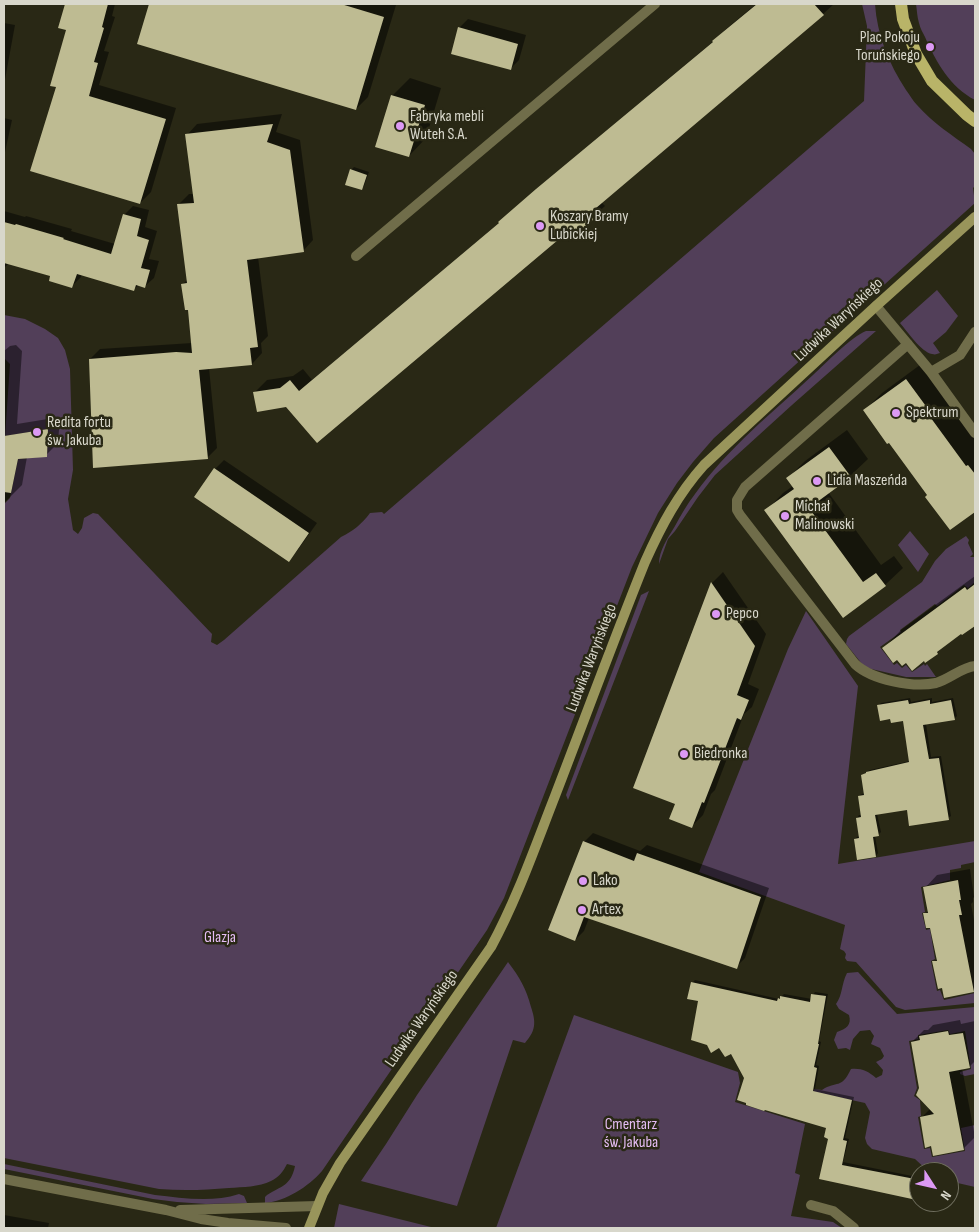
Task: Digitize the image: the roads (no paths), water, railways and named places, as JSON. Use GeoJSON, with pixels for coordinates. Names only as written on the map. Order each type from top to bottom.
{"type":"FeatureCollection","features":[{"type":"Feature","properties":{"kind":"main road"},"geometry":{"type":"LineString","coordinates":[[901,4],[903,19],[916,54],[932,81],[975,121]]}},
{"type":"Feature","properties":{"kind":"street"},"geometry":{"type":"LineString","coordinates":[[356,256],[655,4]]}},
{"type":"Feature","properties":{"kind":"street","name":"Ludwika Waryńskiego"},"geometry":{"type":"LineString","coordinates":[[309,1228],[329,1180],[340,1162],[491,947],[505,920],[645,562],[657,535],[674,505],[704,465],[975,217]]}},
{"type":"Feature","properties":{"kind":"street"},"geometry":{"type":"LineString","coordinates":[[876,306],[931,372],[975,433]]}},
{"type":"Feature","properties":{"kind":"street"},"geometry":{"type":"LineString","coordinates":[[931,372],[960,355],[975,332]]}},
{"type":"Feature","properties":{"kind":"street"},"geometry":{"type":"LineString","coordinates":[[908,344],[746,487],[737,500],[737,510],[855,664],[862,670],[893,681],[918,684],[936,683],[952,677],[970,666],[975,666]]}},
{"type":"Feature","properties":{"kind":"street"},"geometry":{"type":"LineString","coordinates":[[4,1179],[166,1210],[201,1219],[286,1228]]}},
{"type":"Feature","properties":{"kind":"street"},"geometry":{"type":"LineString","coordinates":[[811,1205],[833,1211],[854,1228]]}},
{"type":"Feature","properties":{"kind":"street"},"geometry":{"type":"LineString","coordinates":[[166,1210],[317,1206]]}},
{"type":"Feature","properties":{"kind":"place","name":"Plac Pokoju Toruńskiego"},"geometry":{"type":"Point","coordinates":[930,47]}},
{"type":"Feature","properties":{"kind":"place","name":"Fabryka mebli Wuteh S.A."},"geometry":{"type":"Point","coordinates":[400,126]}},
{"type":"Feature","properties":{"kind":"place","name":"Koszary Bramy Lubickiej"},"geometry":{"type":"Point","coordinates":[540,226]}},
{"type":"Feature","properties":{"kind":"place","name":"Spektrum"},"geometry":{"type":"Point","coordinates":[896,413]}},
{"type":"Feature","properties":{"kind":"place","name":"Redita fortu św. Jakuba"},"geometry":{"type":"Point","coordinates":[37,432]}},
{"type":"Feature","properties":{"kind":"place","name":"Lidia Maszeńda"},"geometry":{"type":"Point","coordinates":[817,481]}},
{"type":"Feature","properties":{"kind":"place","name":"Michał Malinowski"},"geometry":{"type":"Point","coordinates":[785,516]}},
{"type":"Feature","properties":{"kind":"place","name":"Pepco"},"geometry":{"type":"Point","coordinates":[716,614]}},
{"type":"Feature","properties":{"kind":"place","name":"Biedronka"},"geometry":{"type":"Point","coordinates":[684,754]}},
{"type":"Feature","properties":{"kind":"place","name":"Lako"},"geometry":{"type":"Point","coordinates":[583,881]}},
{"type":"Feature","properties":{"kind":"place","name":"Artex"},"geometry":{"type":"Point","coordinates":[582,910]}},
{"type":"Feature","properties":{"kind":"park label","name":"Glazja"},"geometry":{"type":"Point","coordinates":[220,938]}},
{"type":"Feature","properties":{"kind":"park label","name":"Cmentarz św. Jakuba"},"geometry":{"type":"Point","coordinates":[631,1134]}}]}
